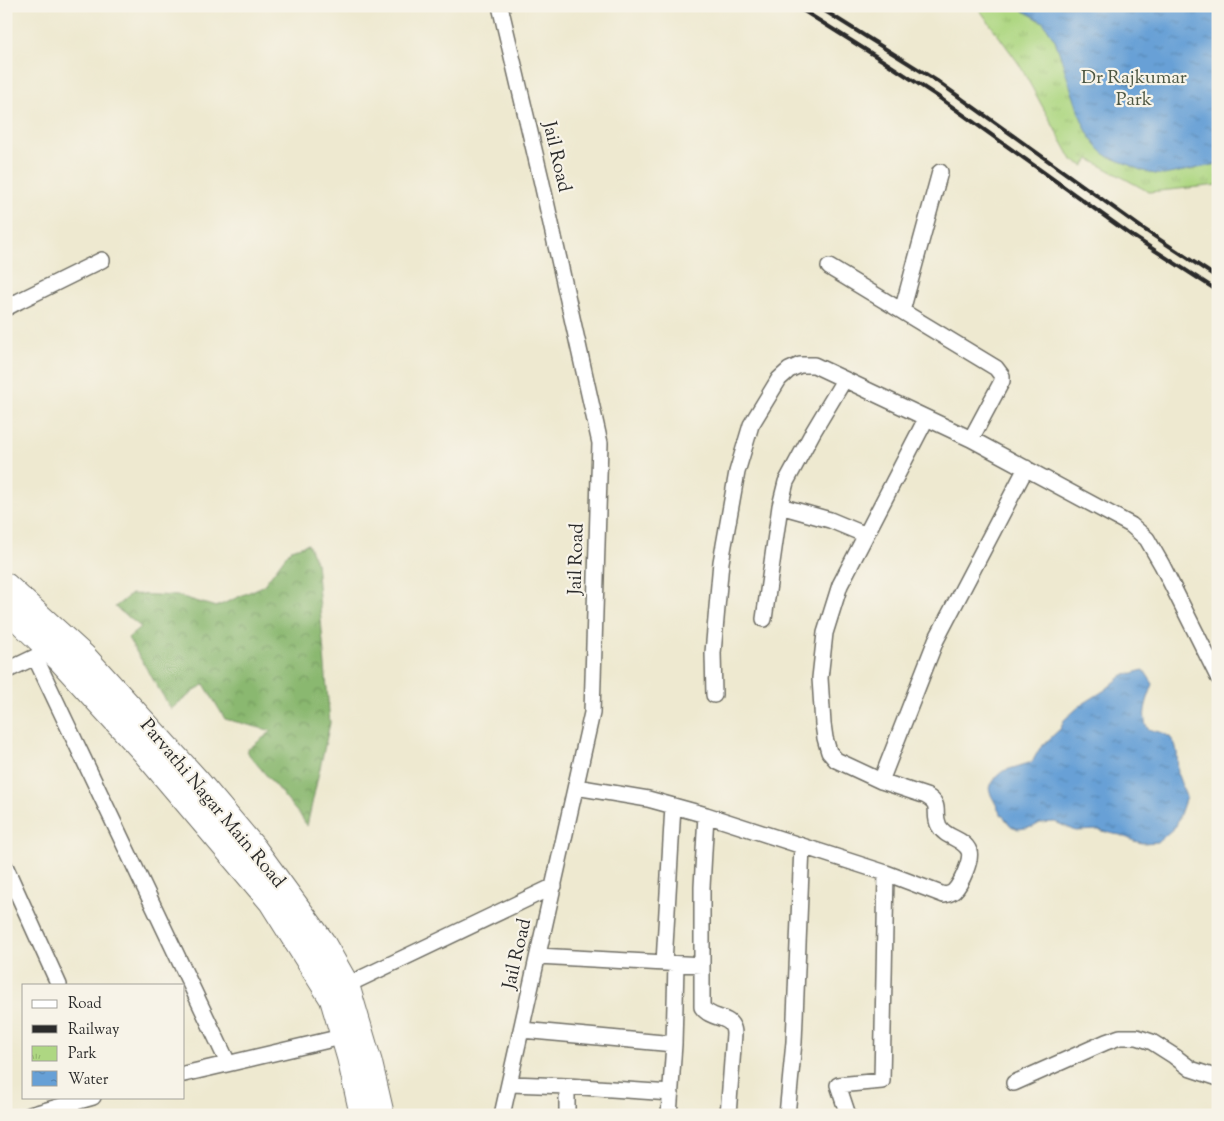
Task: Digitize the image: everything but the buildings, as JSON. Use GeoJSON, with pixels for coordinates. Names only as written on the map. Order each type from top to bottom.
{"type":"FeatureCollection","features":[{"type":"Feature","properties":{"kind":"main road","name":"Parvathi Nagar Main Road"},"geometry":{"type":"LineString","coordinates":[[6,585],[50,648],[84,656],[196,780],[256,849],[322,941],[347,986],[352,1034],[349,1057],[362,1115]]}},
{"type":"Feature","properties":{"kind":"main road","name":"Parvathi Nagar Main Road"},"geometry":{"type":"LineString","coordinates":[[6,608],[50,648],[144,752],[271,902],[370,1063],[382,1115]]}},
{"type":"Feature","properties":{"kind":"street","name":"Jail Road"},"geometry":{"type":"LineString","coordinates":[[500,6],[600,443],[592,713],[502,1115]]}},
{"type":"Feature","properties":{"kind":"street"},"geometry":{"type":"LineString","coordinates":[[902,311],[940,172]]}},
{"type":"Feature","properties":{"kind":"street"},"geometry":{"type":"LineString","coordinates":[[6,308],[102,260]]}},
{"type":"Feature","properties":{"kind":"street"},"geometry":{"type":"LineString","coordinates":[[829,267],[996,368],[1002,376],[1002,382],[971,439]]}},
{"type":"Feature","properties":{"kind":"street"},"geometry":{"type":"LineString","coordinates":[[714,695],[713,653],[721,562],[737,472],[751,425],[779,379],[789,370],[800,365],[814,365],[971,439],[1131,525],[1147,539],[1216,670]]}},
{"type":"Feature","properties":{"kind":"street"},"geometry":{"type":"LineString","coordinates":[[764,619],[780,506],[786,482],[844,380]]}},
{"type":"Feature","properties":{"kind":"street"},"geometry":{"type":"LineString","coordinates":[[576,787],[648,799],[706,815],[886,873],[944,895],[950,894],[955,890],[969,862],[968,849],[963,843],[942,830],[938,825],[936,805],[933,799],[881,782],[836,760],[829,752],[823,724],[820,678],[825,633],[840,585],[926,419]]}},
{"type":"Feature","properties":{"kind":"street"},"geometry":{"type":"LineString","coordinates":[[881,782],[936,640],[1026,468]]}},
{"type":"Feature","properties":{"kind":"street"},"geometry":{"type":"LineString","coordinates":[[780,506],[830,520],[866,535]]}},
{"type":"Feature","properties":{"kind":"street"},"geometry":{"type":"LineString","coordinates":[[6,671],[50,648],[228,1064]]}},
{"type":"Feature","properties":{"kind":"street"},"geometry":{"type":"LineString","coordinates":[[669,1115],[674,1044],[670,964],[674,806]]}},
{"type":"Feature","properties":{"kind":"street"},"geometry":{"type":"LineString","coordinates":[[706,815],[702,887],[702,1007],[706,1013],[728,1021],[732,1026],[734,1034],[728,1115]]}},
{"type":"Feature","properties":{"kind":"street"},"geometry":{"type":"LineString","coordinates":[[787,1115],[794,1042],[802,846]]}},
{"type":"Feature","properties":{"kind":"street"},"geometry":{"type":"LineString","coordinates":[[6,868],[59,984]]}},
{"type":"Feature","properties":{"kind":"street"},"geometry":{"type":"LineString","coordinates":[[848,1115],[838,1085],[882,1082],[886,873]]}},
{"type":"Feature","properties":{"kind":"street"},"geometry":{"type":"LineString","coordinates":[[347,986],[554,886]]}},
{"type":"Feature","properties":{"kind":"street"},"geometry":{"type":"LineString","coordinates":[[538,956],[702,966]]}},
{"type":"Feature","properties":{"kind":"street"},"geometry":{"type":"LineString","coordinates":[[522,1030],[674,1044]]}},
{"type":"Feature","properties":{"kind":"street"},"geometry":{"type":"LineString","coordinates":[[185,1074],[352,1034]]}},
{"type":"Feature","properties":{"kind":"street"},"geometry":{"type":"LineString","coordinates":[[1014,1082],[1120,1037],[1136,1037],[1152,1042],[1191,1069],[1218,1078]]}},
{"type":"Feature","properties":{"kind":"street"},"geometry":{"type":"LineString","coordinates":[[510,1084],[671,1093]]}},
{"type":"Feature","properties":{"kind":"street"},"geometry":{"type":"LineString","coordinates":[[567,1086],[567,1115]]}},
{"type":"Feature","properties":{"kind":"street"},"geometry":{"type":"LineString","coordinates":[[30,1115],[90,1098]]}},
{"type":"Feature","properties":{"kind":"green space","name":"Dr Rajkumar Park"},"geometry":{"type":"Polygon","coordinates":[[[977,6],[1218,6],[1218,185],[1149,192],[1089,159],[1084,166],[1072,160],[1019,64],[977,6]]]}},
{"type":"Feature","properties":{"kind":"green space"},"geometry":{"type":"Polygon","coordinates":[[[308,544],[316,562],[330,723],[307,826],[246,751],[272,731],[225,719],[204,684],[171,709],[128,638],[141,627],[115,607],[131,594],[179,596],[216,607],[263,586],[291,549],[308,544]]]}},
{"type":"Feature","properties":{"kind":"water","name":"Dr Rajkumar Park"},"geometry":{"type":"Polygon","coordinates":[[[1015,6],[1218,6],[1218,164],[1164,175],[1140,170],[1103,153],[1090,137],[1083,123],[1055,40],[1043,22],[1015,6]]]}},
{"type":"Feature","properties":{"kind":"water"},"geometry":{"type":"Polygon","coordinates":[[[1144,670],[1153,684],[1145,712],[1148,729],[1170,737],[1175,744],[1177,752],[1178,775],[1186,797],[1176,826],[1158,842],[1142,843],[1121,835],[1099,830],[1076,831],[1055,822],[1040,823],[1033,827],[1018,829],[1011,826],[1001,814],[989,788],[997,776],[1003,771],[1032,762],[1040,748],[1061,728],[1064,720],[1081,705],[1105,690],[1123,675],[1144,670]]]}},
{"type":"Feature","properties":{"kind":"railway"},"geometry":{"type":"LineString","coordinates":[[796,6],[937,96],[1131,235],[1218,291]]}},
{"type":"Feature","properties":{"kind":"railway"},"geometry":{"type":"LineString","coordinates":[[817,6],[937,81],[1142,228],[1218,278]]}}]}
